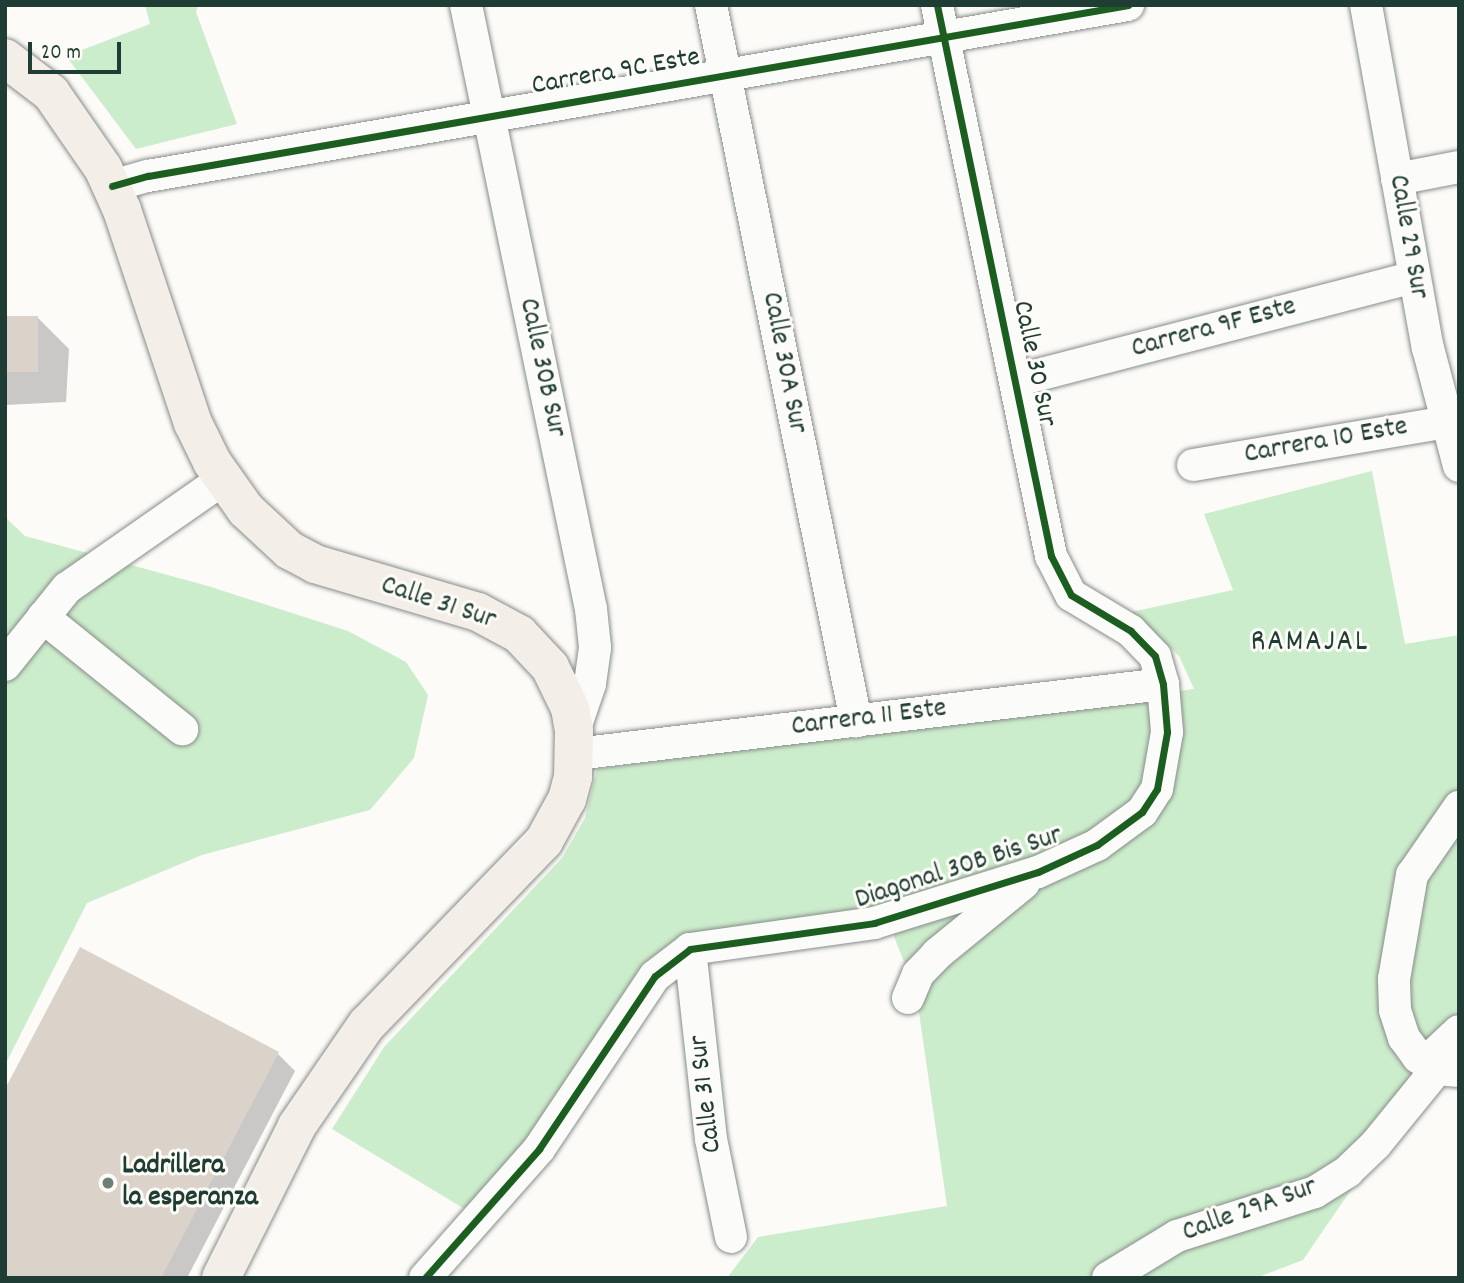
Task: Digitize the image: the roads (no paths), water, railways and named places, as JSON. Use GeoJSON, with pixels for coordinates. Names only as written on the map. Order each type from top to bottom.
{"type":"FeatureCollection","features":[{"type":"Feature","properties":{"kind":"main road","name":"Calle 31 Sur"},"geometry":{"type":"LineString","coordinates":[[5,58],[51,93],[71,116],[112,186],[193,423],[223,479],[247,510],[289,550],[341,573],[478,612],[519,634],[550,667],[570,708],[575,743],[566,799],[544,841],[396,990],[331,1073],[298,1126],[221,1278]]}},
{"type":"Feature","properties":{"kind":"street","name":"Calle 30B Sur"},"geometry":{"type":"LineString","coordinates":[[466,5],[592,609],[595,648],[590,684],[575,743]]}},
{"type":"Feature","properties":{"kind":"street","name":"Calle 30A Sur"},"geometry":{"type":"LineString","coordinates":[[711,5],[856,721]]}},
{"type":"Feature","properties":{"kind":"street","name":"Calle 30 Sur"},"geometry":{"type":"LineString","coordinates":[[937,5],[1058,575],[1089,610],[1144,642],[1155,656],[1163,684]]}},
{"type":"Feature","properties":{"kind":"street","name":"Carrera 9C Este"},"geometry":{"type":"LineString","coordinates":[[112,186],[1128,5]]}},
{"type":"Feature","properties":{"kind":"street","name":"Calle 29 Sur"},"geometry":{"type":"LineString","coordinates":[[1366,5],[1414,277],[1453,421],[1459,466]]}},
{"type":"Feature","properties":{"kind":"street"},"geometry":{"type":"LineString","coordinates":[[1397,179],[1459,167]]}},
{"type":"Feature","properties":{"kind":"street","name":"Carrera 9F Este"},"geometry":{"type":"LineString","coordinates":[[1015,381],[1414,277]]}},
{"type":"Feature","properties":{"kind":"street","name":"Carrera 10 Este"},"geometry":{"type":"LineString","coordinates":[[1193,465],[1453,421]]}},
{"type":"Feature","properties":{"kind":"street"},"geometry":{"type":"LineString","coordinates":[[5,665],[66,588],[223,479]]}},
{"type":"Feature","properties":{"kind":"street"},"geometry":{"type":"LineString","coordinates":[[43,617],[182,729]]}},
{"type":"Feature","properties":{"kind":"street","name":"Carrera 11 Este"},"geometry":{"type":"LineString","coordinates":[[575,743],[856,721],[1163,684]]}},
{"type":"Feature","properties":{"kind":"street","name":"Diagonal 30B Bis Sur"},"geometry":{"type":"LineString","coordinates":[[690,949],[874,923],[1038,872],[1097,845],[1142,812],[1165,764],[1163,684]]}},
{"type":"Feature","properties":{"kind":"street"},"geometry":{"type":"LineString","coordinates":[[1441,1067],[1404,1038],[1395,1010],[1397,944],[1412,875],[1459,807]]}},
{"type":"Feature","properties":{"kind":"street"},"geometry":{"type":"LineString","coordinates":[[908,998],[918,974],[937,954],[1038,872]]}},
{"type":"Feature","properties":{"kind":"street"},"geometry":{"type":"LineString","coordinates":[[425,1278],[539,1149],[656,976],[690,949]]}},
{"type":"Feature","properties":{"kind":"street","name":"Calle 31 Sur"},"geometry":{"type":"LineString","coordinates":[[690,949],[711,1139],[731,1237]]}},
{"type":"Feature","properties":{"kind":"street","name":"Calle 29A Sur"},"geometry":{"type":"LineString","coordinates":[[1108,1278],[1177,1236],[1315,1192],[1348,1171],[1376,1144],[1441,1067],[1459,1031]]}},
{"type":"Feature","properties":{"kind":"place","name":"Ladrillera la esperanza"},"geometry":{"type":"Point","coordinates":[108,1183]}},
{"type":"Feature","properties":{"kind":"district","name":"RAMAJAL"},"geometry":{"type":"Point","coordinates":[1310,644]}}]}
